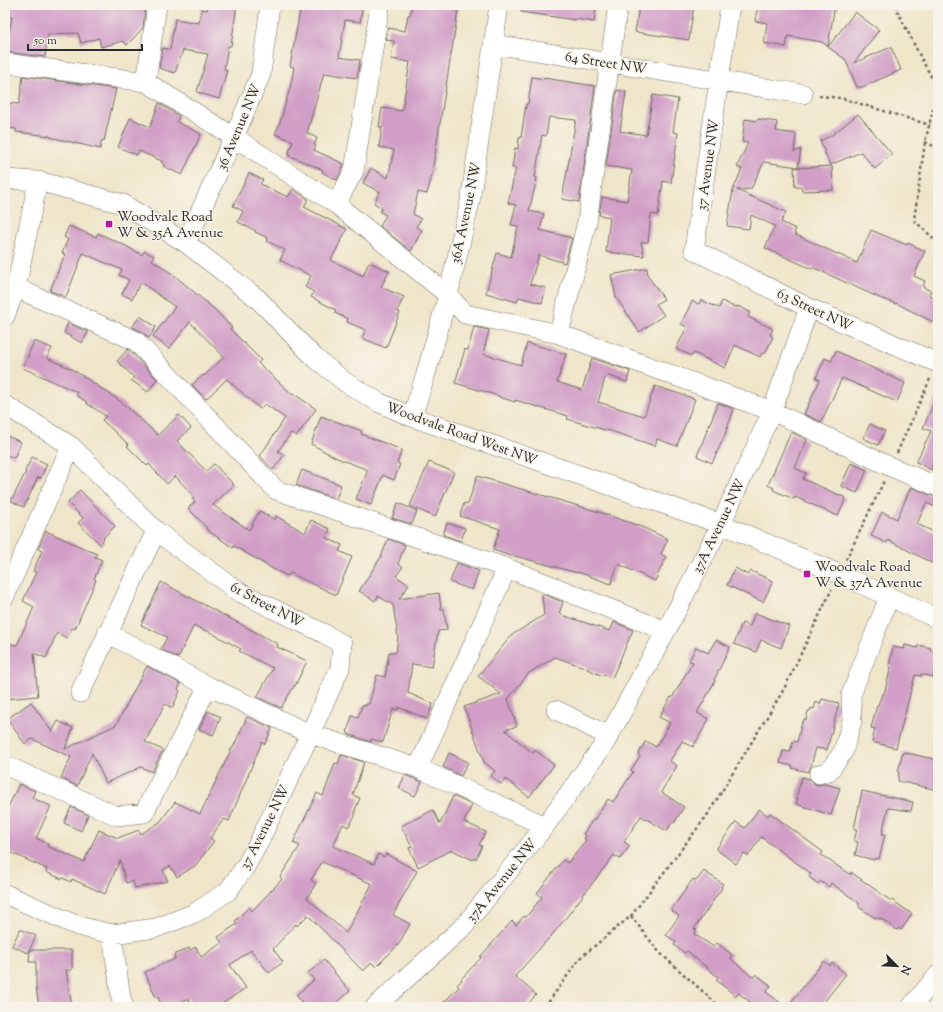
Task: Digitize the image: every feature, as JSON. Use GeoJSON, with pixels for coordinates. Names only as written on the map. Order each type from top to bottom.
{"type":"FeatureCollection","features":[{"type":"Feature","properties":{"kind":"street"},"geometry":{"type":"LineString","coordinates":[[146,82],[157,5]]}},
{"type":"Feature","properties":{"kind":"street","name":"36 Avenue NW"},"geometry":{"type":"LineString","coordinates":[[186,243],[261,74],[270,5]]}},
{"type":"Feature","properties":{"kind":"street"},"geometry":{"type":"LineString","coordinates":[[336,204],[354,172],[380,5]]}},
{"type":"Feature","properties":{"kind":"street","name":"36A Avenue NW"},"geometry":{"type":"LineString","coordinates":[[412,417],[426,377],[448,295],[470,202],[499,5]]}},
{"type":"Feature","properties":{"kind":"street"},"geometry":{"type":"LineString","coordinates":[[559,334],[587,222],[618,5]]}},
{"type":"Feature","properties":{"kind":"street","name":"37 Avenue NW"},"geometry":{"type":"LineString","coordinates":[[694,250],[730,5]]}},
{"type":"Feature","properties":{"kind":"street","name":"64 Street NW"},"geometry":{"type":"LineString","coordinates":[[493,44],[719,80]]}},
{"type":"Feature","properties":{"kind":"street"},"geometry":{"type":"LineString","coordinates":[[5,63],[146,82],[234,137],[336,204],[448,295],[464,314],[559,334],[772,411],[890,467],[938,487]]}},
{"type":"Feature","properties":{"kind":"street"},"geometry":{"type":"LineString","coordinates":[[719,80],[803,94]]}},
{"type":"Feature","properties":{"kind":"street","name":"Woodvale Road West NW"},"geometry":{"type":"LineString","coordinates":[[5,179],[38,181],[123,204],[186,243],[258,299],[315,358],[345,382],[380,402],[412,417],[721,524],[839,574],[938,620]]}},
{"type":"Feature","properties":{"kind":"street"},"geometry":{"type":"LineString","coordinates":[[5,316],[16,288],[38,181]]}},
{"type":"Feature","properties":{"kind":"street","name":"63 Street NW"},"geometry":{"type":"LineString","coordinates":[[694,250],[809,308],[937,363]]}},
{"type":"Feature","properties":{"kind":"street"},"geometry":{"type":"LineString","coordinates":[[16,288],[136,342],[276,490],[507,568],[666,631]]}},
{"type":"Feature","properties":{"kind":"street","name":"37A Avenue NW"},"geometry":{"type":"LineString","coordinates":[[375,1007],[464,926],[545,826],[605,743],[666,631],[721,524],[772,411],[809,308]]}},
{"type":"Feature","properties":{"kind":"street","name":"61 Street NW"},"geometry":{"type":"LineString","coordinates":[[5,405],[71,446],[156,531],[239,592],[325,634],[342,644]]}},
{"type":"Feature","properties":{"kind":"street"},"geometry":{"type":"LineString","coordinates":[[5,596],[71,446]]}},
{"type":"Feature","properties":{"kind":"street"},"geometry":{"type":"LineString","coordinates":[[80,693],[156,531]]}},
{"type":"Feature","properties":{"kind":"street"},"geometry":{"type":"LineString","coordinates":[[418,768],[507,568]]}},
{"type":"Feature","properties":{"kind":"street"},"geometry":{"type":"LineString","coordinates":[[819,774],[829,771],[843,752],[852,722],[851,695],[889,597]]}},
{"type":"Feature","properties":{"kind":"street"},"geometry":{"type":"LineString","coordinates":[[107,633],[208,686],[310,734],[418,768],[545,826]]}},
{"type":"Feature","properties":{"kind":"street","name":"37 Avenue NW"},"geometry":{"type":"LineString","coordinates":[[112,934],[156,928],[195,913],[228,891],[245,867],[258,844],[310,734],[340,668],[342,644]]}},
{"type":"Feature","properties":{"kind":"street"},"geometry":{"type":"LineString","coordinates":[[5,764],[117,816],[144,813],[208,686]]}},
{"type":"Feature","properties":{"kind":"street"},"geometry":{"type":"LineString","coordinates":[[556,710],[609,736]]}},
{"type":"Feature","properties":{"kind":"street"},"geometry":{"type":"LineString","coordinates":[[5,894],[78,926],[112,934],[121,998],[124,1007]]}},
{"type":"Feature","properties":{"kind":"street"},"geometry":{"type":"LineString","coordinates":[[911,1007],[938,975]]}},
{"type":"Feature","properties":{"kind":"path"},"geometry":{"type":"LineString","coordinates":[[897,5],[896,8],[938,89],[926,142],[914,220],[938,242]]}},
{"type":"Feature","properties":{"kind":"path"},"geometry":{"type":"LineString","coordinates":[[803,94],[841,98],[930,125]]}},
{"type":"Feature","properties":{"kind":"path"},"geometry":{"type":"LineString","coordinates":[[926,142],[938,148]]}},
{"type":"Feature","properties":{"kind":"path"},"geometry":{"type":"LineString","coordinates":[[545,1007],[580,958],[631,916],[708,814],[780,696],[890,467],[937,363]]}},
{"type":"Feature","properties":{"kind":"path"},"geometry":{"type":"LineString","coordinates":[[631,916],[659,952],[720,1007]]}},
{"type":"Feature","properties":{"kind":"building"},"geometry":{"type":"Polygon","coordinates":[[[5,5],[123,5],[145,9],[143,28],[127,45],[123,41],[101,47],[99,38],[81,43],[78,33],[48,34],[45,57],[5,52],[12,17],[5,16],[5,5]]]}},
{"type":"Feature","properties":{"kind":"building"},"geometry":{"type":"Polygon","coordinates":[[[208,5],[237,5],[231,46],[228,46],[224,69],[227,70],[219,99],[197,92],[208,54],[183,50],[175,73],[159,68],[163,48],[170,50],[175,19],[199,23],[201,9],[207,10],[208,5]]]}},
{"type":"Feature","properties":{"kind":"building"},"geometry":{"type":"Polygon","coordinates":[[[301,5],[363,5],[360,22],[345,20],[339,57],[360,60],[357,78],[324,73],[307,133],[317,138],[314,145],[316,146],[314,150],[344,164],[337,180],[322,172],[323,170],[288,155],[293,141],[275,134],[290,88],[294,67],[290,66],[301,5]]]}},
{"type":"Feature","properties":{"kind":"building"},"geometry":{"type":"Polygon","coordinates":[[[412,5],[459,5],[431,179],[427,194],[418,192],[413,214],[421,219],[416,227],[422,230],[411,251],[380,226],[386,215],[380,212],[382,208],[374,203],[380,192],[363,183],[371,168],[388,178],[394,150],[379,147],[382,127],[379,127],[382,108],[402,111],[410,62],[391,59],[394,41],[386,40],[388,28],[405,31],[408,15],[410,15],[412,5]]]}},
{"type":"Feature","properties":{"kind":"building"},"geometry":{"type":"Polygon","coordinates":[[[521,5],[596,5],[594,22],[521,12],[521,5]]]}},
{"type":"Feature","properties":{"kind":"building"},"geometry":{"type":"Polygon","coordinates":[[[654,5],[694,5],[689,40],[635,32],[639,7],[654,10],[654,5]]]}},
{"type":"Feature","properties":{"kind":"building"},"geometry":{"type":"Polygon","coordinates":[[[758,5],[835,5],[828,46],[822,42],[788,36],[786,47],[764,43],[767,23],[755,21],[758,5]]]}},
{"type":"Feature","properties":{"kind":"building"},"geometry":{"type":"Polygon","coordinates":[[[855,12],[879,30],[854,63],[891,47],[901,70],[862,87],[857,87],[845,59],[828,47],[855,12]]]}},
{"type":"Feature","properties":{"kind":"building"},"geometry":{"type":"Polygon","coordinates":[[[23,76],[116,89],[104,141],[102,140],[100,149],[50,136],[16,132],[16,129],[6,128],[8,103],[19,104],[23,76]]]}},
{"type":"Feature","properties":{"kind":"building"},"geometry":{"type":"Polygon","coordinates":[[[532,77],[595,86],[579,202],[562,199],[576,120],[549,117],[546,136],[542,135],[535,177],[537,178],[529,211],[544,214],[540,230],[572,238],[565,263],[539,255],[530,284],[546,288],[542,303],[519,297],[517,302],[486,293],[497,253],[511,257],[518,226],[511,225],[516,205],[508,203],[516,168],[512,168],[515,148],[518,149],[519,138],[521,138],[532,77]]]}},
{"type":"Feature","properties":{"kind":"building"},"geometry":{"type":"Polygon","coordinates":[[[617,90],[626,92],[620,131],[646,135],[653,95],[678,99],[673,132],[678,133],[671,183],[663,181],[658,215],[651,214],[648,242],[641,242],[644,256],[606,252],[610,217],[599,215],[602,197],[627,201],[632,170],[606,166],[617,90]]]}},
{"type":"Feature","properties":{"kind":"building"},"geometry":{"type":"Polygon","coordinates":[[[159,103],[179,116],[177,122],[201,134],[182,175],[163,166],[164,164],[161,162],[162,161],[139,151],[137,155],[118,147],[130,118],[150,127],[159,103]]]}},
{"type":"Feature","properties":{"kind":"building"},"geometry":{"type":"Polygon","coordinates":[[[858,114],[892,154],[875,169],[861,152],[830,165],[820,141],[832,135],[858,114]]]}},
{"type":"Feature","properties":{"kind":"building"},"geometry":{"type":"Polygon","coordinates":[[[745,119],[757,121],[758,119],[777,122],[776,131],[796,134],[794,152],[801,149],[798,167],[764,162],[751,189],[737,190],[786,212],[781,222],[796,229],[794,234],[857,263],[871,230],[907,245],[908,243],[925,251],[914,276],[925,281],[923,287],[931,291],[929,295],[938,300],[938,311],[933,322],[896,303],[884,300],[812,267],[812,269],[765,248],[775,226],[751,215],[749,229],[727,226],[733,190],[742,169],[737,167],[748,143],[742,142],[745,119]]]}},
{"type":"Feature","properties":{"kind":"building"},"geometry":{"type":"Polygon","coordinates":[[[832,166],[833,190],[802,191],[801,187],[795,187],[794,168],[832,166]]]}},
{"type":"Feature","properties":{"kind":"building"},"geometry":{"type":"Polygon","coordinates":[[[249,173],[263,180],[260,184],[288,197],[293,189],[308,199],[304,207],[347,229],[331,260],[363,276],[369,262],[389,271],[381,287],[404,297],[397,311],[400,312],[386,348],[362,338],[366,330],[347,322],[348,319],[335,313],[336,310],[311,297],[314,292],[305,287],[311,276],[280,260],[285,250],[267,241],[268,238],[238,222],[243,211],[233,206],[249,173]]]}},
{"type":"Feature","properties":{"kind":"building"},"geometry":{"type":"Polygon","coordinates":[[[69,226],[96,237],[98,233],[142,255],[144,251],[154,256],[152,260],[174,275],[214,309],[232,328],[230,329],[261,360],[258,363],[293,395],[294,394],[316,409],[297,436],[291,433],[278,451],[284,455],[273,470],[260,456],[285,418],[265,404],[260,409],[227,379],[206,399],[192,385],[224,357],[190,322],[169,349],[153,336],[175,307],[141,282],[132,299],[122,294],[129,280],[119,275],[122,270],[83,253],[66,297],[50,291],[65,254],[62,253],[68,239],[64,237],[69,226]]]}},
{"type":"Feature","properties":{"kind":"building"},"geometry":{"type":"Polygon","coordinates":[[[647,268],[648,276],[664,299],[656,304],[664,315],[639,332],[616,297],[611,275],[647,268]]]}},
{"type":"Feature","properties":{"kind":"building"},"geometry":{"type":"Polygon","coordinates":[[[701,300],[719,308],[722,301],[732,306],[738,306],[750,312],[748,317],[773,329],[770,335],[773,337],[765,354],[762,353],[760,357],[735,345],[725,368],[694,353],[692,356],[676,349],[687,327],[681,324],[692,301],[699,304],[701,300]]]}},
{"type":"Feature","properties":{"kind":"building"},"geometry":{"type":"Polygon","coordinates":[[[140,316],[156,327],[149,338],[141,331],[132,327],[140,316]]]}},
{"type":"Feature","properties":{"kind":"building"},"geometry":{"type":"Polygon","coordinates":[[[68,323],[88,332],[82,343],[64,333],[68,323]]]}},
{"type":"Feature","properties":{"kind":"building"},"geometry":{"type":"Polygon","coordinates":[[[474,327],[489,330],[483,354],[521,365],[527,343],[566,354],[557,382],[582,390],[592,358],[630,371],[627,382],[606,375],[598,402],[644,416],[655,386],[695,399],[677,446],[657,439],[655,446],[608,430],[567,419],[568,416],[515,400],[515,402],[455,383],[465,349],[468,350],[474,327]]]}},
{"type":"Feature","properties":{"kind":"building"},"geometry":{"type":"Polygon","coordinates":[[[34,341],[52,348],[47,358],[72,369],[120,401],[158,435],[179,415],[191,428],[177,441],[206,471],[214,464],[234,485],[213,505],[249,530],[260,511],[275,520],[276,516],[305,533],[311,520],[330,529],[326,538],[342,545],[339,551],[352,557],[336,595],[290,573],[288,576],[273,569],[234,546],[233,548],[206,529],[207,528],[188,508],[195,502],[192,498],[194,496],[175,476],[167,484],[149,464],[147,466],[127,446],[129,445],[102,420],[106,416],[76,395],[77,392],[23,368],[34,341]]]}},
{"type":"Feature","properties":{"kind":"building"},"geometry":{"type":"Polygon","coordinates":[[[128,349],[157,379],[148,392],[131,380],[134,377],[117,361],[128,349]]]}},
{"type":"Feature","properties":{"kind":"building"},"geometry":{"type":"Polygon","coordinates":[[[836,351],[905,383],[897,402],[842,378],[821,422],[804,414],[820,380],[816,378],[825,358],[831,361],[836,351]]]}},
{"type":"Feature","properties":{"kind":"building"},"geometry":{"type":"Polygon","coordinates":[[[938,393],[938,455],[931,470],[916,462],[931,431],[923,428],[938,393]]]}},
{"type":"Feature","properties":{"kind":"building"},"geometry":{"type":"Polygon","coordinates":[[[718,403],[734,409],[724,437],[712,463],[697,456],[718,403]]]}},
{"type":"Feature","properties":{"kind":"building"},"geometry":{"type":"Polygon","coordinates":[[[321,416],[362,431],[361,434],[402,450],[397,463],[400,464],[394,480],[383,475],[371,505],[356,499],[368,470],[337,458],[311,444],[321,416]]]}},
{"type":"Feature","properties":{"kind":"building"},"geometry":{"type":"Polygon","coordinates":[[[870,424],[885,431],[878,445],[863,438],[870,424]]]}},
{"type":"Feature","properties":{"kind":"building"},"geometry":{"type":"Polygon","coordinates":[[[791,432],[807,440],[795,468],[806,473],[803,479],[846,498],[838,516],[795,497],[794,499],[773,490],[774,488],[768,485],[791,432]]]}},
{"type":"Feature","properties":{"kind":"building"},"geometry":{"type":"Polygon","coordinates":[[[5,435],[21,442],[14,458],[5,454],[5,435]]]}},
{"type":"Feature","properties":{"kind":"building"},"geometry":{"type":"Polygon","coordinates":[[[32,457],[47,464],[40,479],[38,477],[24,507],[11,501],[32,457]]]}},
{"type":"Feature","properties":{"kind":"building"},"geometry":{"type":"Polygon","coordinates":[[[429,462],[454,472],[435,517],[410,506],[429,462]]]}},
{"type":"Feature","properties":{"kind":"building"},"geometry":{"type":"Polygon","coordinates":[[[851,463],[867,470],[857,493],[841,486],[851,463]]]}},
{"type":"Feature","properties":{"kind":"building"},"geometry":{"type":"Polygon","coordinates":[[[302,470],[341,485],[336,499],[296,485],[302,470]]]}},
{"type":"Feature","properties":{"kind":"building"},"geometry":{"type":"Polygon","coordinates":[[[477,476],[599,512],[642,527],[668,539],[661,554],[666,557],[655,581],[618,564],[611,584],[578,572],[511,556],[493,550],[500,529],[460,516],[464,503],[468,504],[477,476]]]}},
{"type":"Feature","properties":{"kind":"building"},"geometry":{"type":"Polygon","coordinates":[[[911,487],[938,498],[938,508],[926,503],[917,524],[938,534],[938,566],[888,540],[887,543],[871,536],[882,512],[897,519],[911,487]]]}},
{"type":"Feature","properties":{"kind":"building"},"geometry":{"type":"Polygon","coordinates":[[[80,490],[115,526],[104,537],[101,545],[78,523],[83,518],[68,503],[80,490]]]}},
{"type":"Feature","properties":{"kind":"building"},"geometry":{"type":"Polygon","coordinates":[[[398,503],[417,511],[412,524],[392,518],[398,503]]]}},
{"type":"Feature","properties":{"kind":"building"},"geometry":{"type":"Polygon","coordinates":[[[447,523],[465,528],[461,541],[443,535],[447,523]]]}},
{"type":"Feature","properties":{"kind":"building"},"geometry":{"type":"Polygon","coordinates":[[[46,531],[97,554],[95,557],[102,560],[94,579],[96,580],[75,629],[72,628],[67,638],[57,633],[46,658],[34,653],[38,696],[5,699],[5,643],[17,645],[34,607],[23,601],[36,572],[33,571],[42,551],[38,549],[46,531]]]}},
{"type":"Feature","properties":{"kind":"building"},"geometry":{"type":"Polygon","coordinates":[[[388,539],[405,545],[398,564],[403,567],[396,576],[409,585],[399,599],[439,593],[441,609],[444,609],[447,630],[438,631],[432,667],[412,664],[408,693],[433,704],[427,719],[398,707],[398,710],[393,709],[383,742],[371,739],[371,742],[348,734],[347,732],[352,716],[358,718],[362,705],[366,706],[366,704],[369,704],[377,675],[385,677],[389,652],[396,653],[398,637],[393,605],[378,596],[375,601],[359,591],[381,557],[388,539]]]}},
{"type":"Feature","properties":{"kind":"building"},"geometry":{"type":"Polygon","coordinates":[[[457,563],[479,571],[472,590],[450,582],[457,563]]]}},
{"type":"Feature","properties":{"kind":"building"},"geometry":{"type":"Polygon","coordinates":[[[735,568],[748,575],[751,571],[773,581],[763,602],[727,585],[735,568]]]}},
{"type":"Feature","properties":{"kind":"building"},"geometry":{"type":"Polygon","coordinates":[[[161,582],[278,644],[277,647],[307,661],[295,686],[281,708],[257,697],[273,668],[239,651],[241,649],[206,630],[205,631],[194,625],[178,658],[161,649],[167,637],[141,625],[161,582]]]}},
{"type":"Feature","properties":{"kind":"building"},"geometry":{"type":"Polygon","coordinates":[[[542,595],[563,602],[559,614],[610,631],[614,622],[633,630],[612,678],[604,674],[603,676],[587,668],[555,657],[529,673],[508,699],[517,726],[505,730],[533,753],[535,750],[554,765],[529,797],[507,780],[506,781],[505,779],[501,784],[491,776],[495,771],[484,762],[464,707],[501,694],[478,676],[512,635],[544,615],[542,595]]]}},
{"type":"Feature","properties":{"kind":"building"},"geometry":{"type":"Polygon","coordinates":[[[755,613],[789,626],[781,648],[761,640],[756,652],[734,644],[742,623],[750,626],[755,613]]]}},
{"type":"Feature","properties":{"kind":"building"},"geometry":{"type":"Polygon","coordinates":[[[716,640],[730,647],[714,680],[715,681],[697,713],[709,719],[693,747],[682,741],[670,761],[677,766],[661,792],[684,807],[674,823],[672,822],[667,831],[641,816],[624,842],[630,846],[620,859],[614,855],[558,928],[515,976],[536,995],[525,1007],[439,1007],[459,987],[457,985],[462,980],[461,979],[512,921],[516,925],[524,916],[526,917],[542,897],[537,893],[563,860],[568,863],[586,840],[584,839],[586,836],[583,834],[608,799],[613,802],[633,772],[631,770],[640,756],[638,754],[646,741],[656,747],[670,723],[659,717],[693,662],[689,661],[696,647],[708,653],[716,640]]]}},
{"type":"Feature","properties":{"kind":"building"},"geometry":{"type":"Polygon","coordinates":[[[905,645],[918,648],[918,645],[931,648],[930,651],[938,653],[938,678],[921,674],[921,676],[915,675],[896,748],[872,742],[875,729],[871,728],[877,705],[882,694],[884,694],[891,667],[889,666],[893,647],[904,649],[905,645]]]}},
{"type":"Feature","properties":{"kind":"building"},"geometry":{"type":"Polygon","coordinates":[[[147,666],[181,684],[178,689],[180,691],[172,708],[165,704],[145,742],[163,750],[152,772],[141,767],[106,783],[92,753],[77,786],[61,778],[71,757],[32,739],[25,744],[7,719],[31,702],[52,732],[58,721],[73,728],[65,749],[116,725],[147,666]]]}},
{"type":"Feature","properties":{"kind":"building"},"geometry":{"type":"Polygon","coordinates":[[[822,699],[839,703],[827,750],[816,748],[808,772],[780,763],[783,751],[790,752],[793,741],[797,742],[802,722],[804,719],[806,720],[808,711],[810,711],[811,708],[814,709],[816,702],[820,704],[822,699]]]}},
{"type":"Feature","properties":{"kind":"building"},"geometry":{"type":"Polygon","coordinates":[[[208,711],[221,717],[213,735],[199,729],[208,711]]]}},
{"type":"Feature","properties":{"kind":"building"},"geometry":{"type":"Polygon","coordinates":[[[247,717],[272,728],[265,744],[262,742],[229,821],[224,819],[210,838],[214,841],[195,866],[177,877],[170,866],[163,870],[168,881],[135,888],[133,881],[126,883],[120,860],[105,894],[72,879],[71,882],[46,872],[47,869],[5,850],[5,814],[19,784],[35,791],[32,798],[51,806],[36,838],[48,844],[47,846],[84,862],[99,830],[118,838],[139,830],[141,834],[160,822],[175,802],[200,814],[247,717]]]}},
{"type":"Feature","properties":{"kind":"building"},"geometry":{"type":"Polygon","coordinates":[[[903,752],[938,760],[938,788],[934,787],[933,789],[898,781],[898,772],[903,752]]]}},
{"type":"Feature","properties":{"kind":"building"},"geometry":{"type":"Polygon","coordinates":[[[449,753],[468,762],[461,776],[443,767],[449,753]]]}},
{"type":"Feature","properties":{"kind":"building"},"geometry":{"type":"Polygon","coordinates":[[[341,755],[364,762],[353,795],[360,798],[355,810],[355,816],[348,827],[343,824],[333,846],[374,864],[378,854],[384,857],[386,854],[417,871],[393,915],[410,924],[398,945],[376,967],[372,963],[363,971],[308,915],[297,926],[296,924],[273,949],[283,962],[269,973],[251,950],[230,965],[246,988],[217,1007],[193,1007],[188,999],[169,1007],[162,1007],[158,997],[156,998],[145,972],[175,959],[174,955],[189,948],[190,950],[196,947],[201,957],[222,943],[218,937],[237,924],[235,921],[249,907],[252,911],[282,879],[280,877],[300,846],[293,843],[317,793],[323,796],[335,763],[338,764],[341,755]],[[322,862],[311,880],[316,883],[307,898],[346,933],[372,884],[322,862]]]}},
{"type":"Feature","properties":{"kind":"building"},"geometry":{"type":"Polygon","coordinates":[[[405,775],[422,782],[415,796],[399,788],[405,775]]]}},
{"type":"Feature","properties":{"kind":"building"},"geometry":{"type":"Polygon","coordinates":[[[802,777],[810,779],[816,785],[825,784],[840,788],[831,815],[796,804],[798,798],[796,798],[802,777]]]}},
{"type":"Feature","properties":{"kind":"building"},"geometry":{"type":"Polygon","coordinates":[[[862,791],[913,802],[911,811],[888,808],[882,834],[885,834],[879,859],[875,858],[874,860],[855,855],[858,842],[854,841],[857,829],[854,829],[862,791]]]}},
{"type":"Feature","properties":{"kind":"building"},"geometry":{"type":"Polygon","coordinates":[[[453,796],[472,805],[464,822],[486,832],[479,845],[482,846],[476,859],[474,858],[473,860],[452,850],[418,867],[409,848],[412,847],[401,826],[433,810],[440,824],[453,796]]]}},
{"type":"Feature","properties":{"kind":"building"},"geometry":{"type":"Polygon","coordinates":[[[71,807],[88,815],[81,831],[64,823],[71,807]]]}},
{"type":"Feature","properties":{"kind":"building"},"geometry":{"type":"Polygon","coordinates":[[[759,809],[768,816],[770,813],[823,852],[821,855],[851,875],[851,872],[891,901],[892,900],[912,914],[901,930],[899,928],[897,930],[880,918],[875,918],[859,907],[859,903],[831,883],[829,887],[820,881],[818,884],[809,877],[811,874],[809,872],[761,837],[748,856],[744,853],[736,864],[716,849],[736,822],[745,828],[759,809]]]}},
{"type":"Feature","properties":{"kind":"building"},"geometry":{"type":"Polygon","coordinates":[[[704,871],[723,884],[721,887],[722,888],[694,929],[697,930],[694,934],[714,947],[717,943],[732,955],[730,958],[751,976],[754,977],[756,974],[771,986],[766,992],[786,1007],[756,1007],[739,993],[736,996],[716,980],[718,977],[687,951],[685,953],[674,945],[676,942],[666,935],[679,916],[671,910],[693,879],[696,881],[704,871]]]}},
{"type":"Feature","properties":{"kind":"building"},"geometry":{"type":"Polygon","coordinates":[[[20,929],[36,936],[28,953],[12,946],[20,929]]]}},
{"type":"Feature","properties":{"kind":"building"},"geometry":{"type":"Polygon","coordinates":[[[30,950],[72,950],[72,970],[66,970],[72,1007],[39,1007],[36,987],[36,962],[29,962],[30,950]]]}},
{"type":"Feature","properties":{"kind":"building"},"geometry":{"type":"Polygon","coordinates":[[[324,960],[350,991],[332,1007],[306,1007],[296,995],[314,980],[308,973],[324,960]]]}},
{"type":"Feature","properties":{"kind":"building"},"geometry":{"type":"Polygon","coordinates":[[[824,961],[830,966],[832,963],[846,974],[820,1007],[787,1007],[824,961]]]}},
{"type":"Feature","properties":{"kind":"place","name":"Woodvale Road W & 35A Avenue"},"geometry":{"type":"Point","coordinates":[109,224]}},
{"type":"Feature","properties":{"kind":"place","name":"Woodvale Road W & 37A Avenue"},"geometry":{"type":"Point","coordinates":[807,574]}}]}
